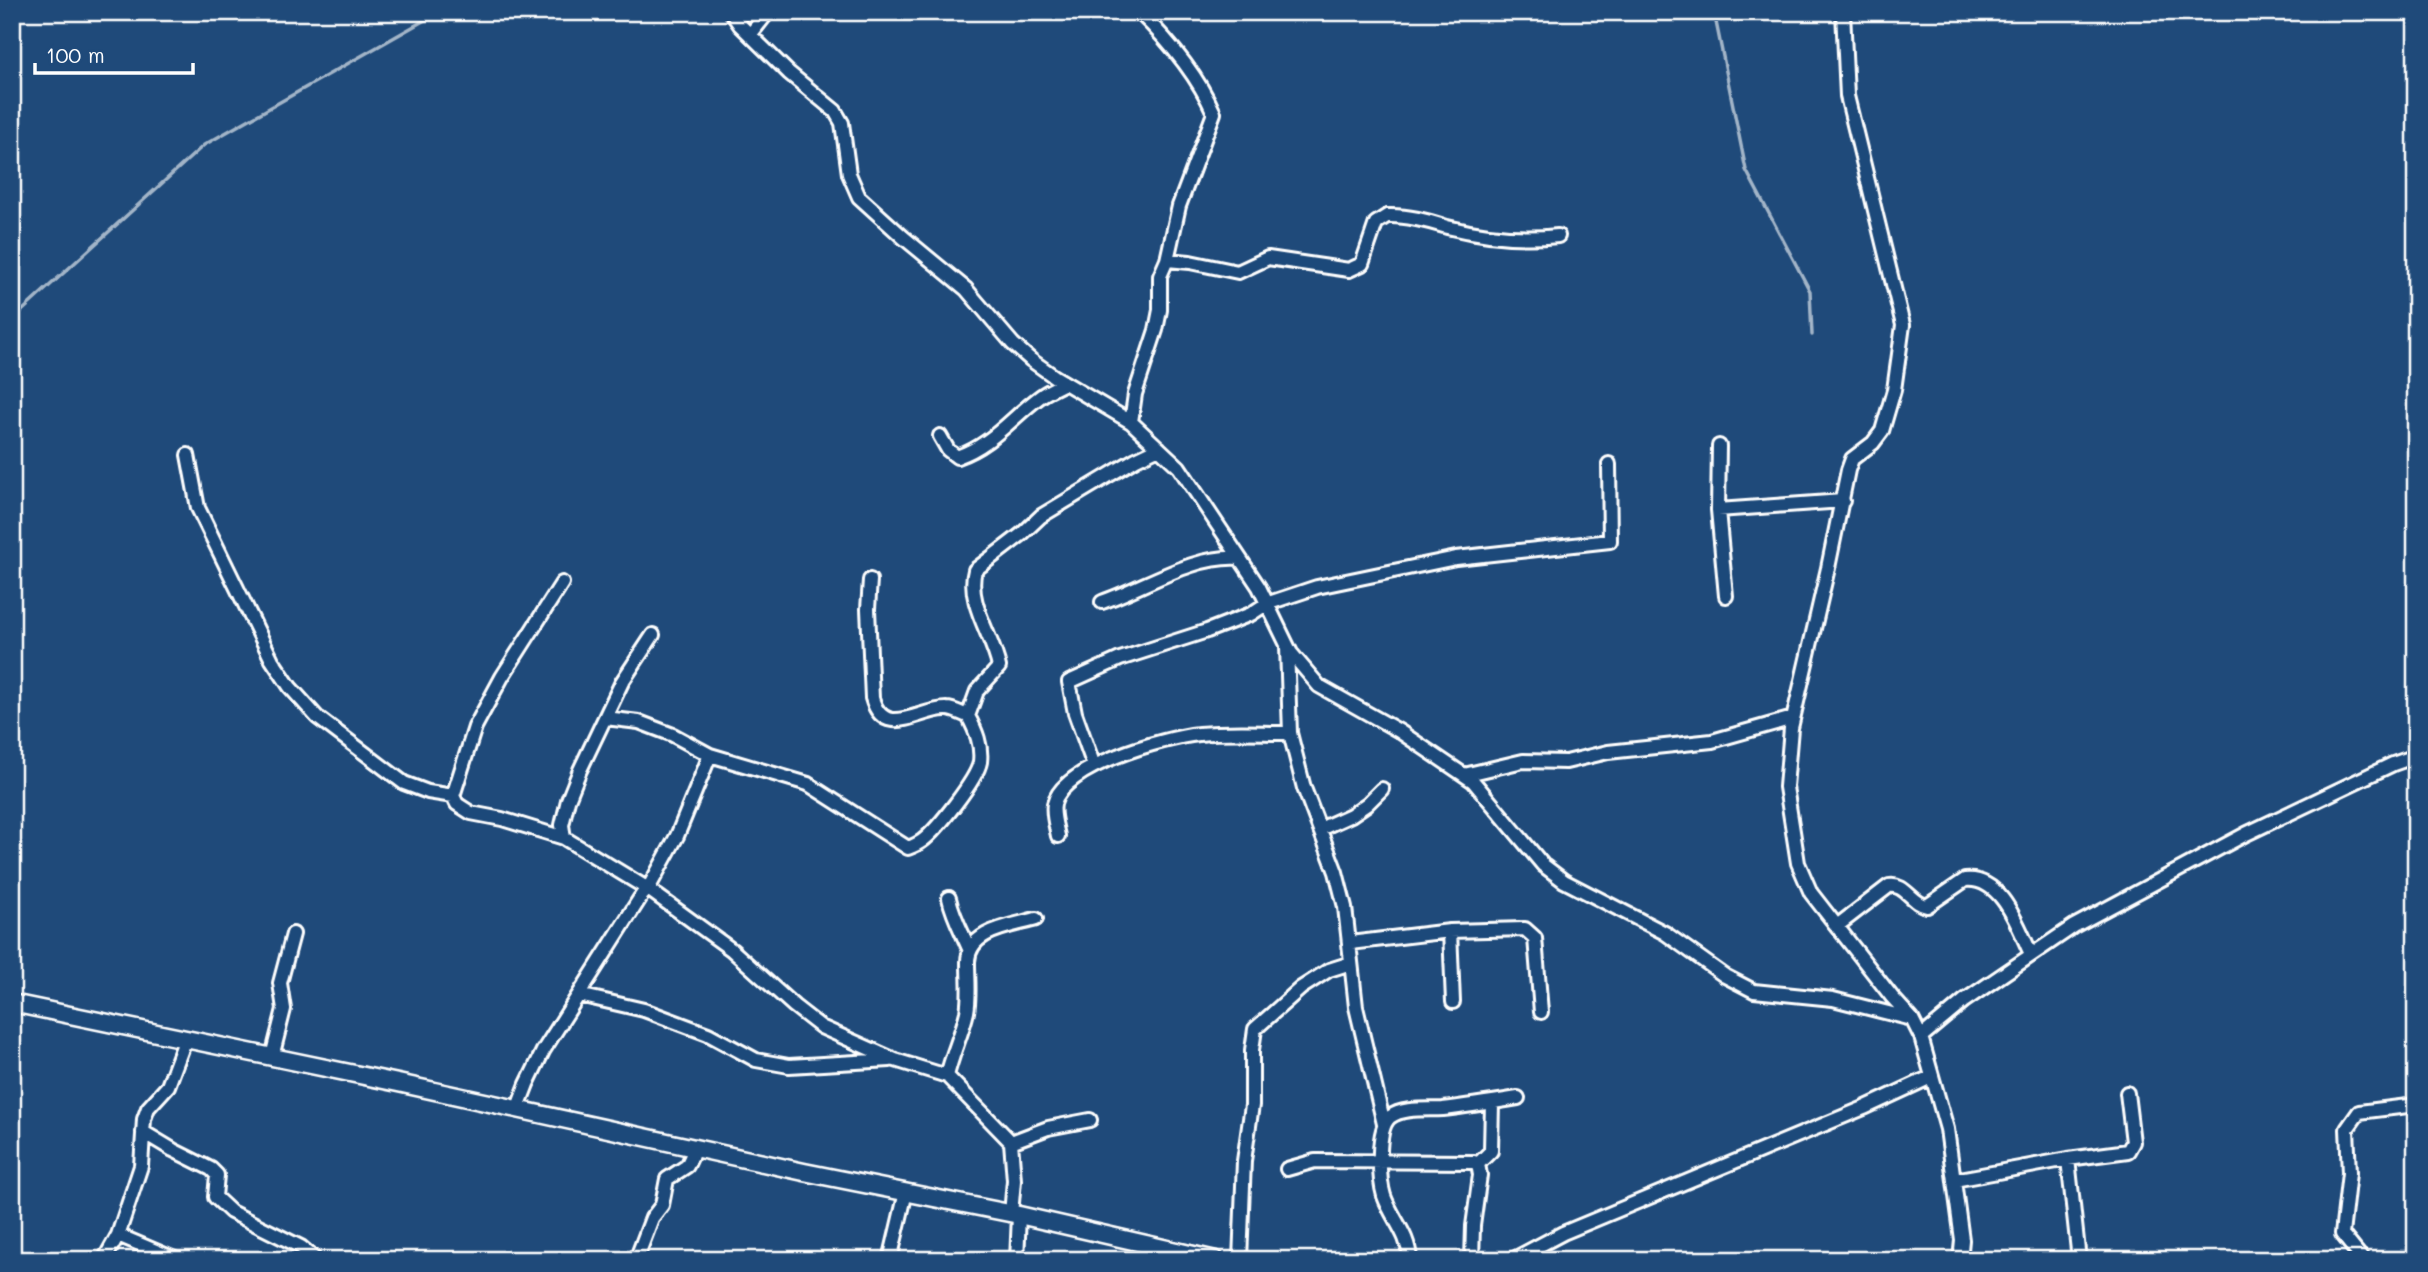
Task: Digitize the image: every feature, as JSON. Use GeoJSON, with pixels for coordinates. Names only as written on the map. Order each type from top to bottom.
{"type":"FeatureCollection","features":[{"type":"Feature","properties":{"kind":"main road"},"geometry":{"type":"LineString","coordinates":[[12,1003],[1216,1260]]}},
{"type":"Feature","properties":{"kind":"street"},"geometry":{"type":"LineString","coordinates":[[731,12],[789,73],[835,111],[842,123],[849,174],[859,197],[967,289],[1013,344],[1047,371],[1130,422],[1180,467],[1259,587],[1300,666],[1319,686],[1399,731],[1464,775],[1486,794],[1518,837],[1552,872],[1586,893],[1665,933],[1725,976],[1754,991],[1833,999],[1912,1019]]}},
{"type":"Feature","properties":{"kind":"street"},"geometry":{"type":"LineString","coordinates":[[750,35],[768,12]]}},
{"type":"Feature","properties":{"kind":"street"},"geometry":{"type":"LineString","coordinates":[[1130,422],[1135,394],[1156,330],[1160,310],[1160,276],[1167,260],[1179,206],[1214,113],[1202,85],[1179,59],[1168,40],[1139,12]]}},
{"type":"Feature","properties":{"kind":"street"},"geometry":{"type":"LineString","coordinates":[[1843,12],[1847,96],[1903,325],[1894,390],[1882,431],[1873,443],[1853,459],[1848,470],[1793,718],[1786,787],[1798,863],[1811,893],[1912,1019],[1921,1037],[1947,1129],[1962,1240],[1960,1260]]}},
{"type":"Feature","properties":{"kind":"street"},"geometry":{"type":"LineString","coordinates":[[1167,260],[1238,272],[1268,258],[1349,270],[1363,264],[1376,223],[1387,216],[1435,222],[1448,227],[1508,237],[1558,236]]}},
{"type":"Feature","properties":{"kind":"street"},"geometry":{"type":"LineString","coordinates":[[940,436],[948,450],[957,457],[974,451],[996,436],[1041,396],[1065,383]]}},
{"type":"Feature","properties":{"kind":"street"},"geometry":{"type":"LineString","coordinates":[[1718,446],[1718,510],[1726,596]]}},
{"type":"Feature","properties":{"kind":"street"},"geometry":{"type":"LineString","coordinates":[[968,716],[977,691],[999,667],[973,595],[972,579],[975,570],[1041,516],[1159,448]]}},
{"type":"Feature","properties":{"kind":"street"},"geometry":{"type":"LineString","coordinates":[[188,455],[198,508],[272,660],[290,687],[317,716],[404,783],[428,792],[453,796]]}},
{"type":"Feature","properties":{"kind":"street"},"geometry":{"type":"LineString","coordinates":[[1094,766],[1075,713],[1069,682],[1120,659],[1251,614],[1266,604],[1317,587],[1456,558],[1610,541],[1609,464]]}},
{"type":"Feature","properties":{"kind":"street"},"geometry":{"type":"LineString","coordinates":[[1718,510],[1843,501]]}},
{"type":"Feature","properties":{"kind":"street"},"geometry":{"type":"LineString","coordinates":[[1102,602],[1216,559],[1239,558]]}},
{"type":"Feature","properties":{"kind":"street"},"geometry":{"type":"LineString","coordinates":[[605,718],[639,722],[673,735],[710,755],[808,784],[908,848],[920,842],[938,827],[976,774],[980,753],[978,736],[968,716],[947,709],[899,722],[875,709],[872,698],[868,609],[870,580]]}},
{"type":"Feature","properties":{"kind":"street"},"geometry":{"type":"LineString","coordinates":[[562,583],[502,677],[475,727],[453,796],[457,804],[471,813],[502,819],[564,838],[648,889],[733,950],[821,1027],[895,1060],[947,1076],[1011,1142],[1017,1260]]}},
{"type":"Feature","properties":{"kind":"street"},"geometry":{"type":"LineString","coordinates":[[564,838],[562,825],[568,800],[622,682],[653,635]]}},
{"type":"Feature","properties":{"kind":"street"},"geometry":{"type":"LineString","coordinates":[[1286,643],[1290,733],[1304,788],[1345,906],[1356,1007],[1384,1124],[1380,1161],[1383,1192],[1404,1233],[1410,1260]]}},
{"type":"Feature","properties":{"kind":"street"},"geometry":{"type":"LineString","coordinates":[[1464,775],[1523,761],[1566,762],[1608,752],[1712,741],[1793,718]]}},
{"type":"Feature","properties":{"kind":"street"},"geometry":{"type":"LineString","coordinates":[[1058,836],[1054,804],[1059,792],[1068,780],[1094,766],[1148,744],[1175,737],[1201,733],[1290,733]]}},
{"type":"Feature","properties":{"kind":"street"},"geometry":{"type":"LineString","coordinates":[[517,1110],[543,1051],[648,889],[677,836],[710,755]]}},
{"type":"Feature","properties":{"kind":"street"},"geometry":{"type":"LineString","coordinates":[[1921,1037],[1964,1001],[2074,926],[2246,834],[2393,764],[2416,756]]}},
{"type":"Feature","properties":{"kind":"street"},"geometry":{"type":"LineString","coordinates":[[1320,829],[1351,815],[1382,789]]}},
{"type":"Feature","properties":{"kind":"street"},"geometry":{"type":"LineString","coordinates":[[1837,926],[1889,886],[1899,887],[1921,906],[1927,906],[1965,880],[1972,879],[1981,882],[2002,898],[2031,954]]}},
{"type":"Feature","properties":{"kind":"street"},"geometry":{"type":"LineString","coordinates":[[949,898],[970,951]]}},
{"type":"Feature","properties":{"kind":"street"},"geometry":{"type":"LineString","coordinates":[[947,1076],[967,1012],[967,959],[970,951],[977,939],[988,933],[1036,919]]}},
{"type":"Feature","properties":{"kind":"street"},"geometry":{"type":"LineString","coordinates":[[1350,943],[1450,931],[1525,929],[1535,938],[1541,1012]]}},
{"type":"Feature","properties":{"kind":"street"},"geometry":{"type":"LineString","coordinates":[[1450,931],[1453,1002]]}},
{"type":"Feature","properties":{"kind":"street"},"geometry":{"type":"LineString","coordinates":[[272,1057],[284,1009],[280,983],[293,934]]}},
{"type":"Feature","properties":{"kind":"street"},"geometry":{"type":"LineString","coordinates":[[1240,1260],[1244,1160],[1252,1105],[1252,1050],[1255,1028],[1301,988],[1329,970],[1351,963]]}},
{"type":"Feature","properties":{"kind":"street"},"geometry":{"type":"LineString","coordinates":[[579,995],[644,1010],[708,1034],[756,1060],[789,1066],[895,1060]]}},
{"type":"Feature","properties":{"kind":"street"},"geometry":{"type":"LineString","coordinates":[[104,1260],[118,1235],[141,1166],[144,1119],[148,1108],[168,1086],[186,1038]]}},
{"type":"Feature","properties":{"kind":"street"},"geometry":{"type":"LineString","coordinates":[[1512,1260],[1563,1233],[1864,1108],[1931,1077]]}},
{"type":"Feature","properties":{"kind":"street"},"geometry":{"type":"LineString","coordinates":[[1954,1180],[2128,1151],[2133,1142],[2127,1093]]}},
{"type":"Feature","properties":{"kind":"street"},"geometry":{"type":"LineString","coordinates":[[1384,1124],[1392,1115],[1518,1098]]}},
{"type":"Feature","properties":{"kind":"street"},"geometry":{"type":"LineString","coordinates":[[1478,1164],[1491,1151],[1492,1102]]}},
{"type":"Feature","properties":{"kind":"street"},"geometry":{"type":"LineString","coordinates":[[2363,1260],[2342,1234],[2349,1173],[2347,1129],[2359,1112],[2416,1105]]}},
{"type":"Feature","properties":{"kind":"street"},"geometry":{"type":"LineString","coordinates":[[1011,1142],[1048,1128],[1090,1121]]}},
{"type":"Feature","properties":{"kind":"street"},"geometry":{"type":"LineString","coordinates":[[143,1132],[211,1169],[217,1175],[215,1197],[231,1212],[301,1247],[316,1260]]}},
{"type":"Feature","properties":{"kind":"street"},"geometry":{"type":"LineString","coordinates":[[636,1260],[652,1218],[662,1205],[667,1179],[687,1167],[695,1149]]}},
{"type":"Feature","properties":{"kind":"street"},"geometry":{"type":"LineString","coordinates":[[2068,1159],[2079,1260]]}},
{"type":"Feature","properties":{"kind":"street"},"geometry":{"type":"LineString","coordinates":[[1287,1169],[1315,1161],[1478,1164]]}},
{"type":"Feature","properties":{"kind":"street"},"geometry":{"type":"LineString","coordinates":[[1472,1260],[1473,1226],[1480,1175],[1478,1164]]}},
{"type":"Feature","properties":{"kind":"street"},"geometry":{"type":"LineString","coordinates":[[890,1260],[906,1192]]}},
{"type":"Feature","properties":{"kind":"street"},"geometry":{"type":"LineString","coordinates":[[118,1235],[177,1260]]}},
{"type":"Feature","properties":{"kind":"waterway"},"geometry":{"type":"LineString","coordinates":[[12,320],[204,145],[439,12]]}},
{"type":"Feature","properties":{"kind":"waterway"},"geometry":{"type":"LineString","coordinates":[[1714,12],[1746,170],[1810,291],[1812,335]]}}]}
